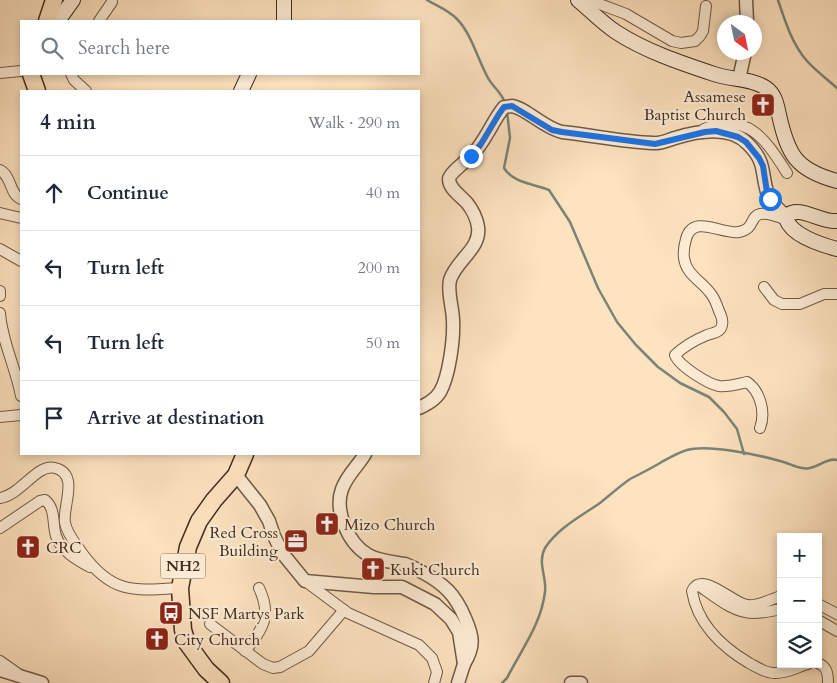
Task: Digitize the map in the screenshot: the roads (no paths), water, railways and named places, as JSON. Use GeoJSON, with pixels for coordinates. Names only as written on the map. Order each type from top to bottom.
{"type":"FeatureCollection","features":[{"type":"Feature","properties":{"kind":"highway"},"geometry":{"type":"LineString","coordinates":[[47,20],[54,0]]}},
{"type":"Feature","properties":{"kind":"highway"},"geometry":{"type":"LineString","coordinates":[[31,75],[37,90]]}},
{"type":"Feature","properties":{"kind":"highway","name":"NH2"},"geometry":{"type":"LineString","coordinates":[[221,683],[206,669],[187,643],[183,630],[180,588],[188,546],[200,521],[214,500],[236,475],[245,455]]}},
{"type":"Feature","properties":{"kind":"main road"},"geometry":{"type":"LineString","coordinates":[[59,20],[73,0]]}},
{"type":"Feature","properties":{"kind":"main road"},"geometry":{"type":"LineString","coordinates":[[284,0],[284,20]]}},
{"type":"Feature","properties":{"kind":"main road"},"geometry":{"type":"LineString","coordinates":[[578,0],[616,32],[650,50],[717,75],[739,79],[766,88],[777,104],[781,123],[792,154],[801,166],[837,181]]}},
{"type":"Feature","properties":{"kind":"main road"},"geometry":{"type":"LineString","coordinates":[[241,90],[249,75]]}},
{"type":"Feature","properties":{"kind":"main road"},"geometry":{"type":"LineString","coordinates":[[837,221],[829,222],[799,211],[791,212],[787,218],[790,226],[808,239],[837,249]]}},
{"type":"Feature","properties":{"kind":"street"},"geometry":{"type":"LineString","coordinates":[[589,0],[626,14],[672,41],[681,43],[695,41],[700,36],[703,31],[706,6]]}},
{"type":"Feature","properties":{"kind":"street"},"geometry":{"type":"LineString","coordinates":[[746,0],[747,15]]}},
{"type":"Feature","properties":{"kind":"street"},"geometry":{"type":"LineString","coordinates":[[100,20],[112,2]]}},
{"type":"Feature","properties":{"kind":"street"},"geometry":{"type":"LineString","coordinates":[[739,79],[743,60]]}},
{"type":"Feature","properties":{"kind":"street"},"geometry":{"type":"LineString","coordinates":[[0,73],[20,71]]}},
{"type":"Feature","properties":{"kind":"street"},"geometry":{"type":"LineString","coordinates":[[72,75],[85,90]]}},
{"type":"Feature","properties":{"kind":"street"},"geometry":{"type":"LineString","coordinates":[[242,90],[253,75]]}},
{"type":"Feature","properties":{"kind":"street"},"geometry":{"type":"LineString","coordinates":[[420,407],[436,398],[441,391],[454,322],[450,281],[454,272],[478,240],[478,227],[474,214],[467,203],[452,188],[449,180],[450,175],[481,144],[504,107],[512,106],[520,109],[552,130],[655,144],[694,134],[716,131],[738,137],[754,150],[763,166],[770,199],[787,218]]}},
{"type":"Feature","properties":{"kind":"street"},"geometry":{"type":"LineString","coordinates":[[694,134],[711,126],[726,123],[747,127],[756,132],[787,173]]}},
{"type":"Feature","properties":{"kind":"street"},"geometry":{"type":"LineString","coordinates":[[0,170],[7,175],[15,195],[20,198]]}},
{"type":"Feature","properties":{"kind":"street"},"geometry":{"type":"LineString","coordinates":[[0,213],[20,218]]}},
{"type":"Feature","properties":{"kind":"street"},"geometry":{"type":"LineString","coordinates":[[760,428],[762,410],[752,385],[747,382],[730,386],[712,384],[681,365],[677,360],[675,355],[681,349],[693,341],[718,331],[722,327],[722,320],[712,294],[688,270],[684,261],[684,251],[687,236],[690,230],[696,226],[737,232],[743,231],[756,214],[771,214],[787,218]]}},
{"type":"Feature","properties":{"kind":"street"},"geometry":{"type":"LineString","coordinates":[[0,249],[20,260]]}},
{"type":"Feature","properties":{"kind":"street"},"geometry":{"type":"LineString","coordinates":[[764,286],[774,300],[782,304],[800,304],[824,294],[837,294]]}},
{"type":"Feature","properties":{"kind":"street"},"geometry":{"type":"LineString","coordinates":[[0,290],[0,296]]}},
{"type":"Feature","properties":{"kind":"street"},"geometry":{"type":"LineString","coordinates":[[0,313],[6,346],[16,371],[20,391]]}},
{"type":"Feature","properties":{"kind":"street"},"geometry":{"type":"LineString","coordinates":[[0,417],[20,415]]}},
{"type":"Feature","properties":{"kind":"street"},"geometry":{"type":"LineString","coordinates":[[364,455],[347,478],[340,496],[346,533],[357,547],[370,556],[408,565],[447,588],[460,606],[470,630],[472,648],[458,683]]}},
{"type":"Feature","properties":{"kind":"street"},"geometry":{"type":"LineString","coordinates":[[0,498],[14,494],[38,472],[46,468],[56,468],[64,473],[69,481],[65,525],[72,539],[93,568]]}},
{"type":"Feature","properties":{"kind":"street"},"geometry":{"type":"LineString","coordinates":[[236,475],[260,505],[283,554],[304,581],[344,610],[419,645],[432,658],[437,672],[434,683]]}},
{"type":"Feature","properties":{"kind":"street"},"geometry":{"type":"LineString","coordinates":[[0,528],[40,500],[45,500],[50,504],[56,538],[61,545],[72,556],[93,568],[117,586],[141,590],[180,588]]}},
{"type":"Feature","properties":{"kind":"street"},"geometry":{"type":"LineString","coordinates":[[304,581],[374,587],[402,587],[436,604],[451,619],[459,632],[464,664]]}},
{"type":"Feature","properties":{"kind":"street"},"geometry":{"type":"LineString","coordinates":[[697,585],[725,604],[743,612],[755,613],[777,610]]}},
{"type":"Feature","properties":{"kind":"street"},"geometry":{"type":"LineString","coordinates":[[777,597],[748,606],[708,585],[697,585],[692,591],[697,608],[713,634],[730,650],[768,673],[782,672],[795,668]]}},
{"type":"Feature","properties":{"kind":"street"},"geometry":{"type":"LineString","coordinates":[[245,651],[257,638],[264,624],[265,606],[259,588]]}},
{"type":"Feature","properties":{"kind":"street"},"geometry":{"type":"LineString","coordinates":[[822,606],[837,614]]}},
{"type":"Feature","properties":{"kind":"street"},"geometry":{"type":"LineString","coordinates":[[210,624],[268,667],[280,667],[309,651],[344,610]]}},
{"type":"Feature","properties":{"kind":"street"},"geometry":{"type":"LineString","coordinates":[[822,622],[837,631]]}},
{"type":"Feature","properties":{"kind":"street"},"geometry":{"type":"LineString","coordinates":[[0,661],[19,675]]}},
{"type":"Feature","properties":{"kind":"street"},"geometry":{"type":"LineString","coordinates":[[822,665],[828,672],[828,683]]}},
{"type":"Feature","properties":{"kind":"street"},"geometry":{"type":"LineString","coordinates":[[0,670],[42,683]]}},
{"type":"Feature","properties":{"kind":"street"},"geometry":{"type":"LineString","coordinates":[[571,683],[581,683]]}},
{"type":"Feature","properties":{"kind":"waterway"},"geometry":{"type":"LineString","coordinates":[[427,0],[450,13],[462,25],[488,78],[505,103]]}},
{"type":"Feature","properties":{"kind":"waterway"},"geometry":{"type":"LineString","coordinates":[[778,0],[797,47],[807,61],[837,88]]}},
{"type":"Feature","properties":{"kind":"waterway"},"geometry":{"type":"LineString","coordinates":[[507,111],[510,138],[504,168],[518,180],[549,190],[570,222],[598,288],[617,322],[658,367],[680,383],[709,397],[724,412],[737,429],[744,454]]}},
{"type":"Feature","properties":{"kind":"waterway"},"geometry":{"type":"LineString","coordinates":[[502,683],[507,678],[535,626],[543,604],[545,586],[542,559],[545,548],[563,528],[600,503],[630,479],[676,454],[696,449],[720,449],[747,453],[802,468],[812,468],[828,460],[837,460]]}},
{"type":"Feature","properties":{"kind":"place","name":"Assamese Baptist Church"},"geometry":{"type":"Point","coordinates":[763,105]}},
{"type":"Feature","properties":{"kind":"place","name":"Mizo Church"},"geometry":{"type":"Point","coordinates":[327,524]}},
{"type":"Feature","properties":{"kind":"place","name":"Red Cross Building"},"geometry":{"type":"Point","coordinates":[296,541]}},
{"type":"Feature","properties":{"kind":"place","name":"CRC"},"geometry":{"type":"Point","coordinates":[28,547]}},
{"type":"Feature","properties":{"kind":"place","name":"Kuki Church"},"geometry":{"type":"Point","coordinates":[373,569]}},
{"type":"Feature","properties":{"kind":"place","name":"NSF Martys Park"},"geometry":{"type":"Point","coordinates":[171,613]}},
{"type":"Feature","properties":{"kind":"place","name":"City Church"},"geometry":{"type":"Point","coordinates":[157,639]}}]}
